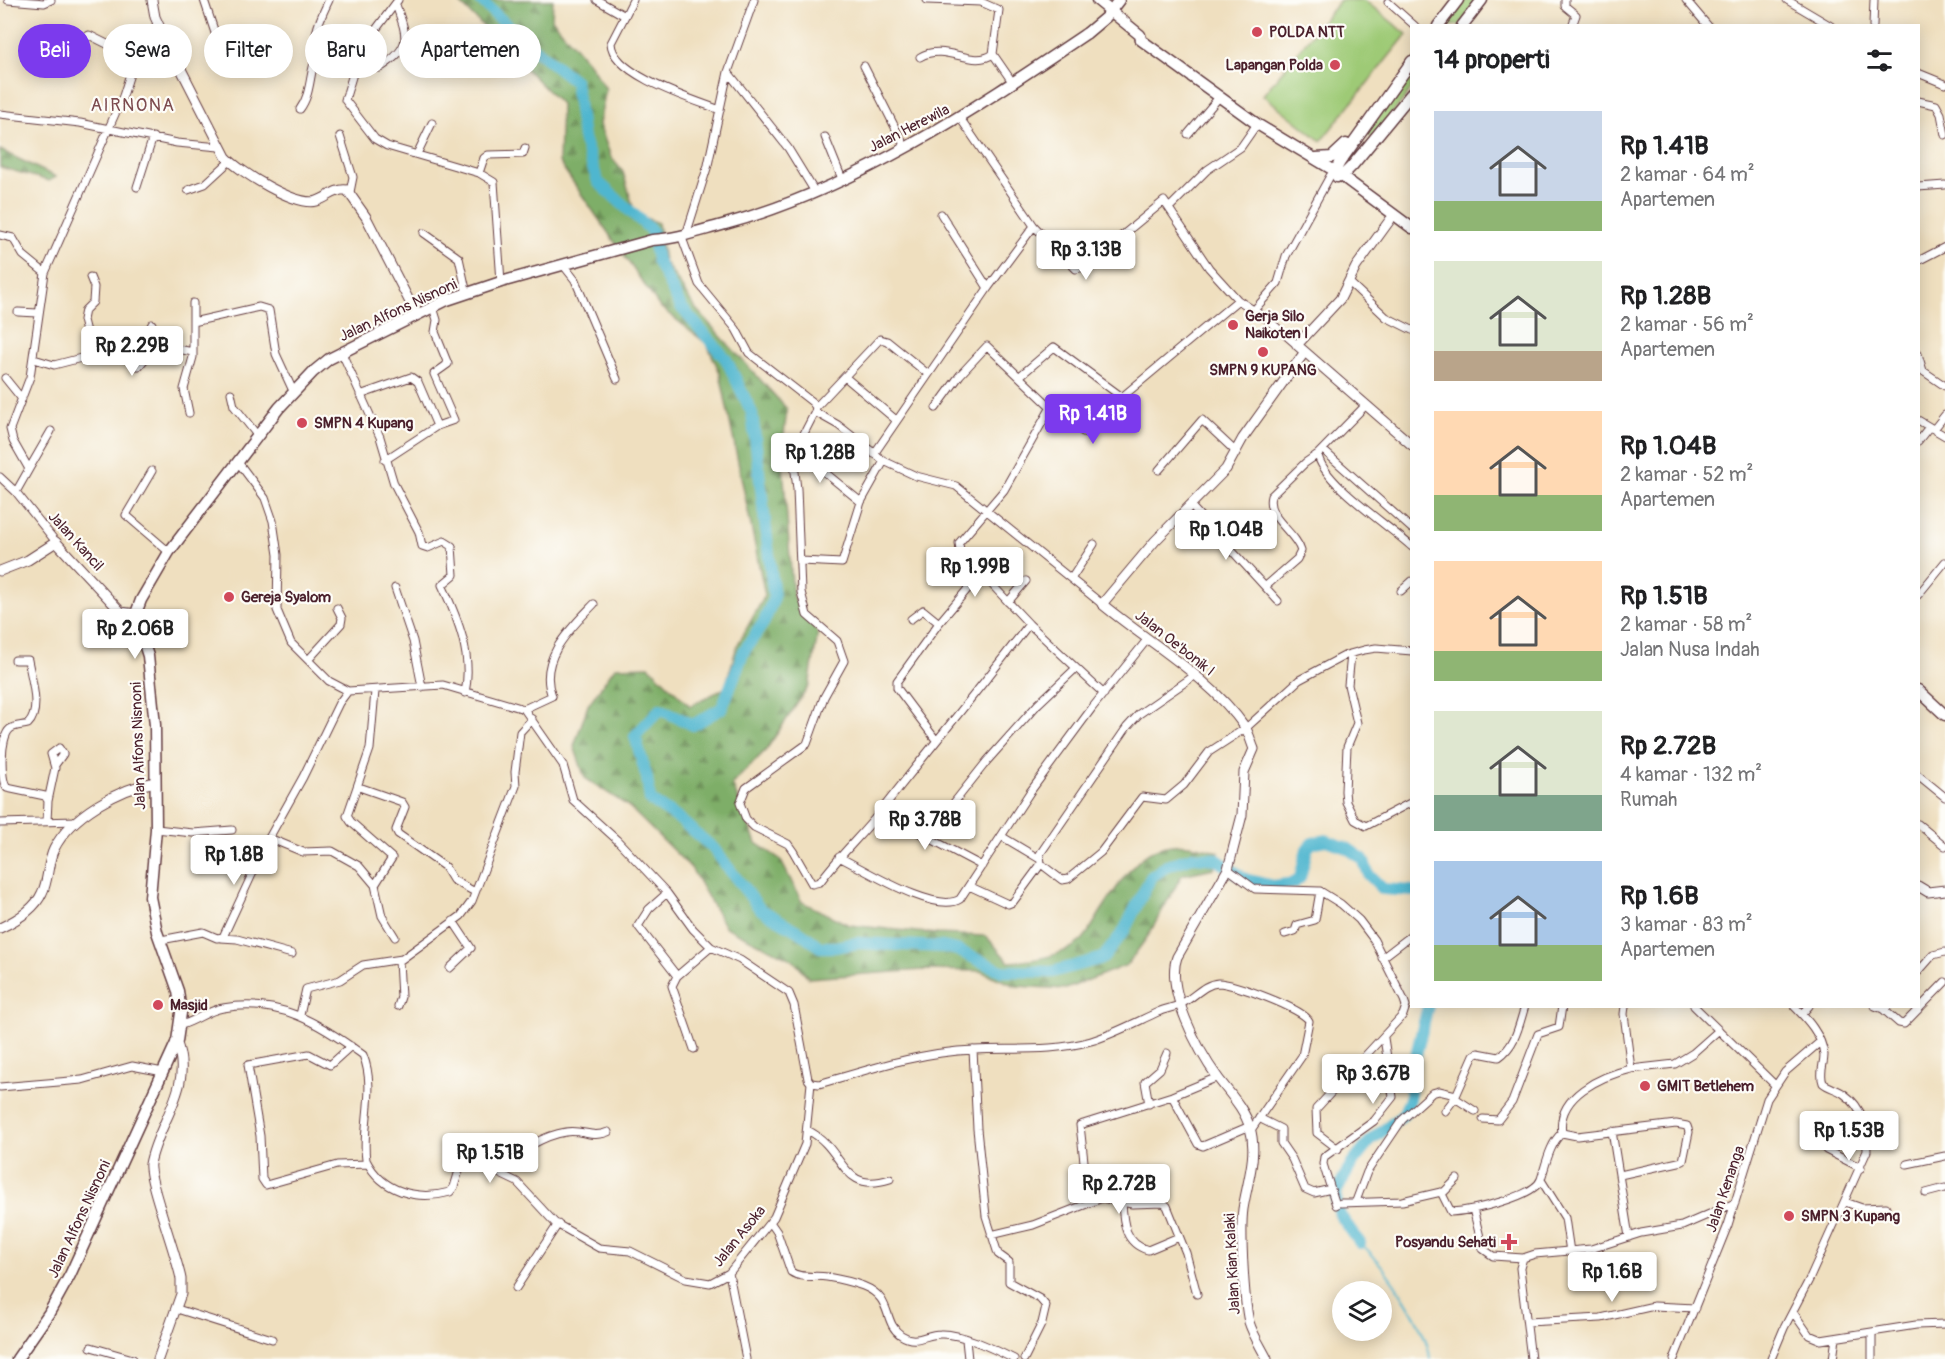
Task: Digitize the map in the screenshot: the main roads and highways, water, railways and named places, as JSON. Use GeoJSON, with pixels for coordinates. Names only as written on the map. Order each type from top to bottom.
{"type":"FeatureCollection","features":[{"type":"Feature","properties":{"kind":"main road"},"geometry":{"type":"LineString","coordinates":[[1088,0],[1108,14],[1135,39],[1142,40],[1257,124],[1410,227]]}},
{"type":"Feature","properties":{"kind":"main road"},"geometry":{"type":"LineString","coordinates":[[1097,0],[1108,14]]}},
{"type":"Feature","properties":{"kind":"main road","name":"Jalan Herewila"},"geometry":{"type":"LineString","coordinates":[[667,239],[746,218],[815,192],[960,118],[1013,83],[1108,14],[1119,0]]}},
{"type":"Feature","properties":{"kind":"main road"},"geometry":{"type":"LineString","coordinates":[[1440,24],[1458,0]]}},
{"type":"Feature","properties":{"kind":"main road"},"geometry":{"type":"LineString","coordinates":[[1464,24],[1482,0]]}},
{"type":"Feature","properties":{"kind":"main road"},"geometry":{"type":"LineString","coordinates":[[1336,175],[1365,124],[1410,64]]}},
{"type":"Feature","properties":{"kind":"main road"},"geometry":{"type":"LineString","coordinates":[[1353,188],[1358,169],[1378,137],[1410,96]]}},
{"type":"Feature","properties":{"kind":"main road"},"geometry":{"type":"LineString","coordinates":[[1311,161],[1335,155],[1365,124]]}},
{"type":"Feature","properties":{"kind":"main road"},"geometry":{"type":"LineString","coordinates":[[1336,175],[1378,137]]}},
{"type":"Feature","properties":{"kind":"main road"},"geometry":{"type":"LineString","coordinates":[[1353,188],[1390,220],[1410,233]]}},
{"type":"Feature","properties":{"kind":"main road","name":"Jalan Alfons Nisnoni"},"geometry":{"type":"LineString","coordinates":[[17,1359],[64,1288],[163,1072],[181,1025],[178,991],[150,897],[156,829],[155,725],[148,656],[136,626],[135,614],[169,552],[257,435],[313,372],[342,351],[416,314],[501,282],[651,240],[667,239]]}},
{"type":"Feature","properties":{"kind":"main road"},"geometry":{"type":"LineString","coordinates":[[1920,692],[1945,715]]}},
{"type":"Feature","properties":{"kind":"waterway"},"geometry":{"type":"LineString","coordinates":[[480,0],[523,40],[575,81],[583,138],[598,182],[651,230],[657,260],[681,307],[726,359],[752,413],[774,597],[764,622],[744,651],[722,708],[693,725],[660,709],[635,736],[647,778],[650,800],[679,819],[713,848],[760,909],[803,934],[820,947],[857,943],[943,947],[957,950],[1002,971],[1052,972],[1103,958],[1124,931],[1151,877],[1168,865],[1193,857],[1216,859],[1245,879],[1273,886],[1294,883],[1300,878],[1307,849],[1312,843],[1326,840],[1347,848],[1363,859],[1369,875],[1383,889],[1410,891]]}},
{"type":"Feature","properties":{"kind":"waterway"},"geometry":{"type":"LineString","coordinates":[[1360,1243],[1340,1215],[1335,1194],[1351,1165],[1371,1140],[1403,1115],[1410,1099],[1411,1075],[1428,1008]]}},
{"type":"Feature","properties":{"kind":"waterway"},"geometry":{"type":"LineString","coordinates":[[1360,1243],[1381,1265],[1403,1297],[1422,1331],[1430,1359]]}},
{"type":"Feature","properties":{"kind":"place","name":"POLDA NTT"},"geometry":{"type":"Point","coordinates":[1257,32]}},
{"type":"Feature","properties":{"kind":"place","name":"Lapangan Polda"},"geometry":{"type":"Point","coordinates":[1335,65]}},
{"type":"Feature","properties":{"kind":"place","name":"Gerja Silo Naikoten I"},"geometry":{"type":"Point","coordinates":[1233,325]}},
{"type":"Feature","properties":{"kind":"place","name":"SMPN 9 KUPANG"},"geometry":{"type":"Point","coordinates":[1263,352]}},
{"type":"Feature","properties":{"kind":"place","name":"SMPN 4 Kupang"},"geometry":{"type":"Point","coordinates":[302,423]}},
{"type":"Feature","properties":{"kind":"place","name":"Gereja Syalom"},"geometry":{"type":"Point","coordinates":[229,597]}},
{"type":"Feature","properties":{"kind":"place","name":"Masjid"},"geometry":{"type":"Point","coordinates":[158,1005]}},
{"type":"Feature","properties":{"kind":"place","name":"GMIT Betlehem"},"geometry":{"type":"Point","coordinates":[1645,1086]}},
{"type":"Feature","properties":{"kind":"place","name":"SMPN 3 Kupang"},"geometry":{"type":"Point","coordinates":[1789,1216]}},
{"type":"Feature","properties":{"kind":"place","name":"Posyandu Sehati"},"geometry":{"type":"Point","coordinates":[1509,1242]}},
{"type":"Feature","properties":{"kind":"district","name":"AIRNONA"},"geometry":{"type":"Point","coordinates":[133,105]}}]}
